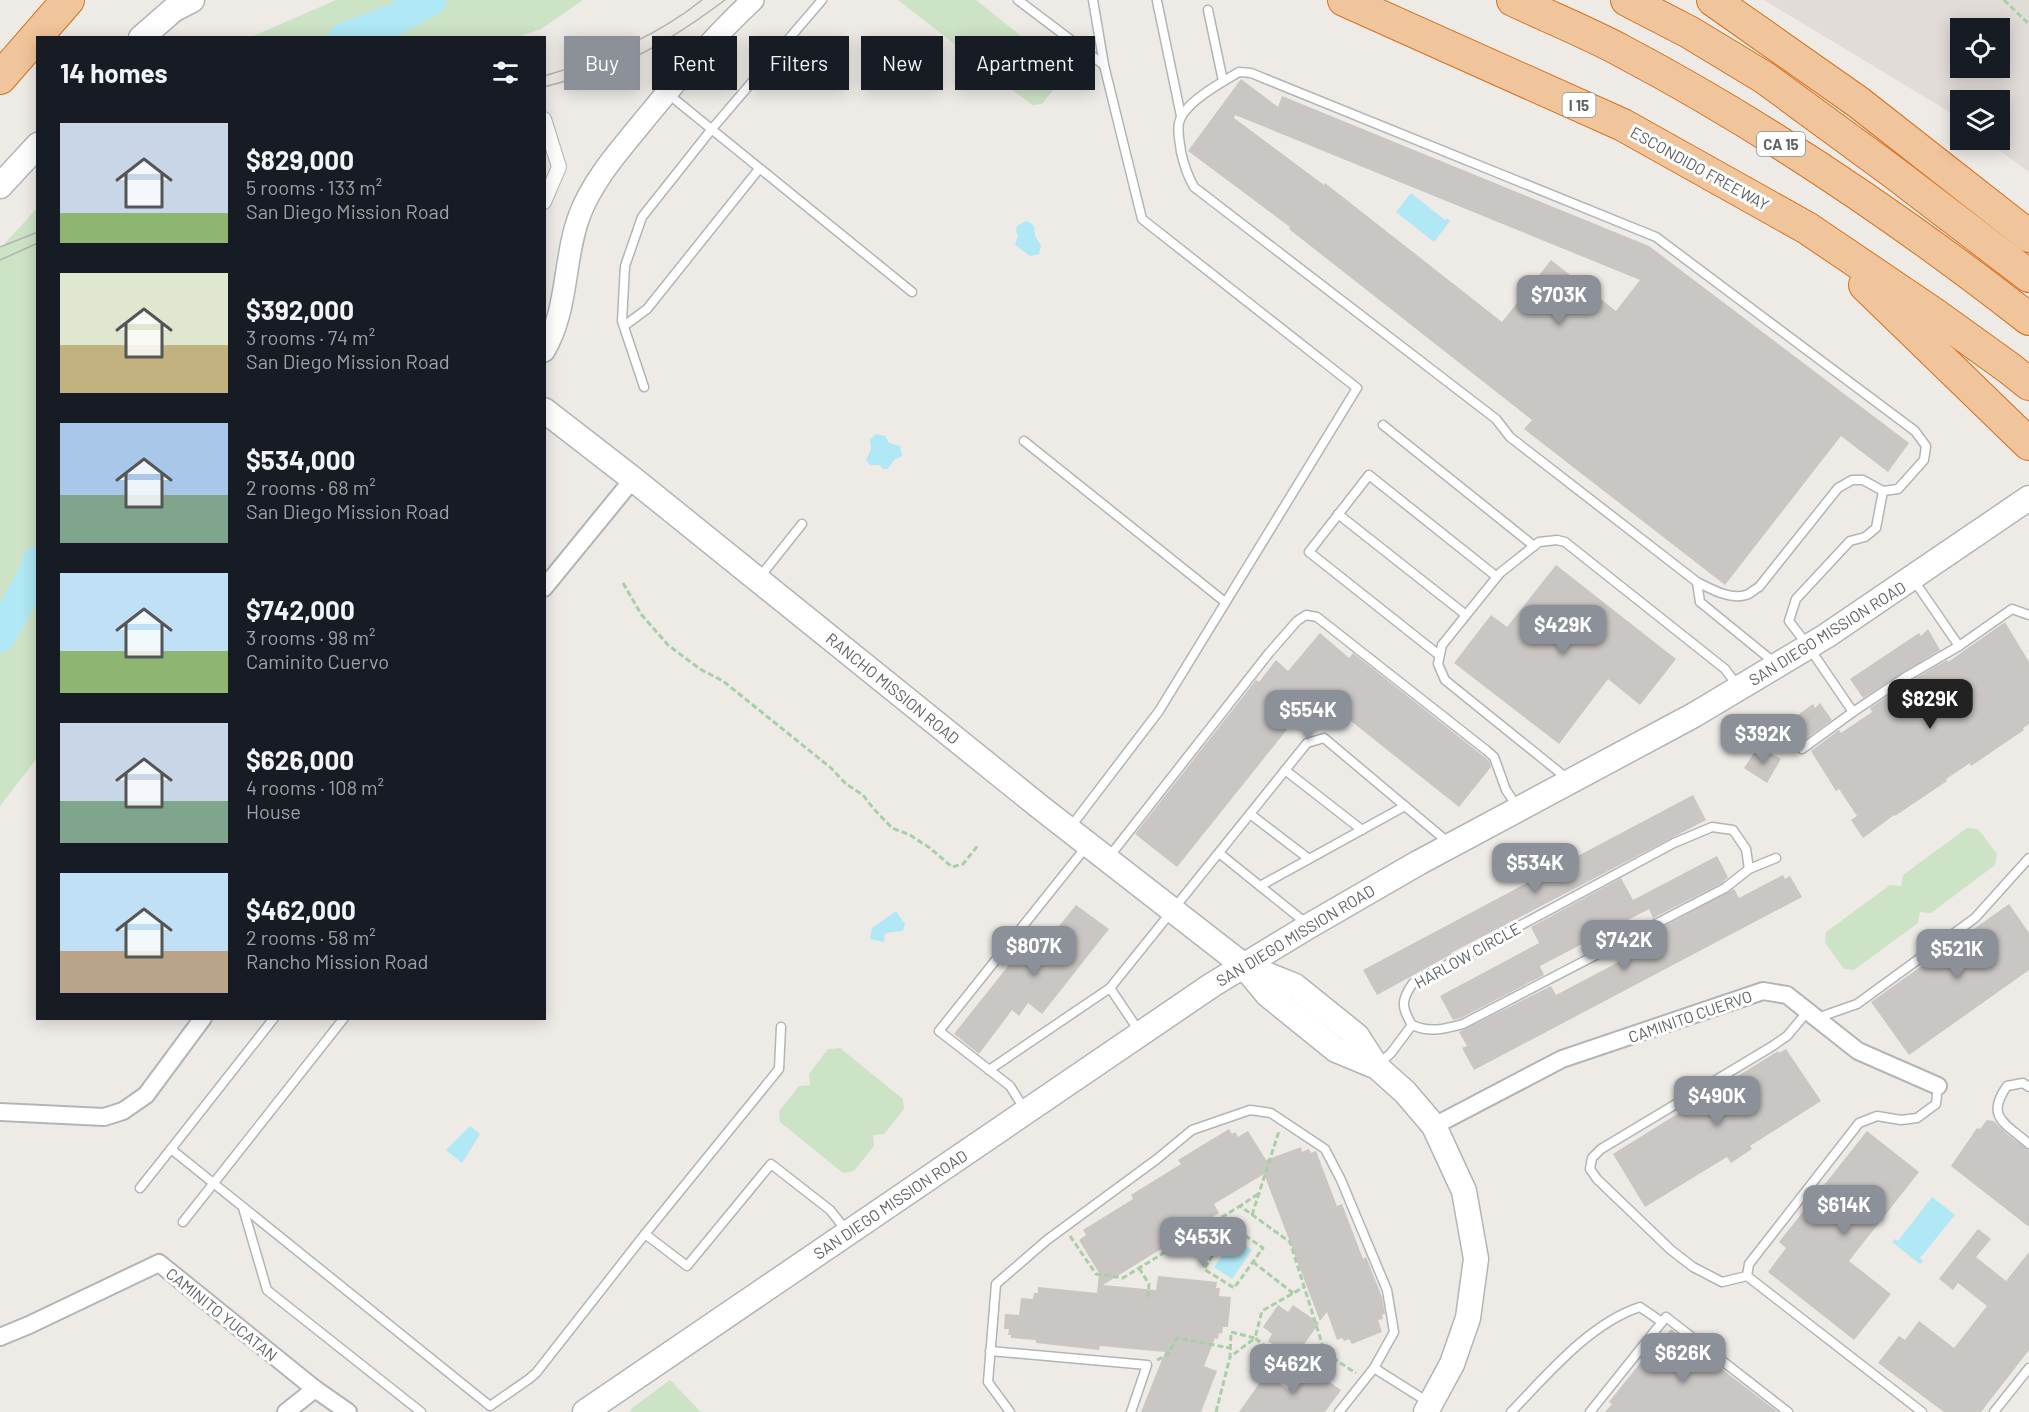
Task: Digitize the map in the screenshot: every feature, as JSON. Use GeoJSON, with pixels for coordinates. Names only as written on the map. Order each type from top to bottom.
{"type":"FeatureCollection","features":[{"type":"Feature","properties":{"kind":"highway"},"geometry":{"type":"LineString","coordinates":[[37,36],[68,0]]}},
{"type":"Feature","properties":{"kind":"highway","name":"ESCONDIDO FREEWAY"},"geometry":{"type":"LineString","coordinates":[[1344,0],[1623,125],[1807,228],[1934,314],[2029,384]]}},
{"type":"Feature","properties":{"kind":"highway","name":"CA 15"},"geometry":{"type":"LineString","coordinates":[[1513,0],[1619,49],[1725,108],[1843,185],[1978,279],[2029,319]]}},
{"type":"Feature","properties":{"kind":"highway"},"geometry":{"type":"LineString","coordinates":[[1627,0],[1689,32],[1765,78],[2029,276]]}},
{"type":"Feature","properties":{"kind":"highway"},"geometry":{"type":"LineString","coordinates":[[1713,0],[1857,102],[2029,236]]}},
{"type":"Feature","properties":{"kind":"highway"},"geometry":{"type":"LineString","coordinates":[[0,78],[36,37]]}},
{"type":"Feature","properties":{"kind":"highway"},"geometry":{"type":"LineString","coordinates":[[1807,228],[2029,444]]}},
{"type":"Feature","properties":{"kind":"main road"},"geometry":{"type":"LineString","coordinates":[[143,36],[173,10],[192,0]]}},
{"type":"Feature","properties":{"kind":"main road"},"geometry":{"type":"LineString","coordinates":[[0,186],[36,146]]}},
{"type":"Feature","properties":{"kind":"main road","name":"RANCHO MISSION ROAD"},"geometry":{"type":"LineString","coordinates":[[546,412],[1243,965],[1294,986],[1357,1036],[1377,1067],[1405,1092],[1434,1126],[1464,1191],[1476,1259],[1468,1318],[1452,1364],[1429,1408]]}},
{"type":"Feature","properties":{"kind":"main road","name":"SAN DIEGO MISSION ROAD"},"geometry":{"type":"LineString","coordinates":[[585,1412],[1243,965],[1452,845],[1694,715],[1809,646],[2029,498]]}},
{"type":"Feature","properties":{"kind":"street"},"geometry":{"type":"LineString","coordinates":[[546,348],[552,339],[562,307],[568,258],[580,214],[606,167],[667,93],[753,0]]}},
{"type":"Feature","properties":{"kind":"street"},"geometry":{"type":"LineString","coordinates":[[546,125],[559,167],[546,197]]}},
{"type":"Feature","properties":{"kind":"street"},"geometry":{"type":"LineString","coordinates":[[546,586],[633,479]]}},
{"type":"Feature","properties":{"kind":"street","name":"CAMINITO CUERVO"},"geometry":{"type":"LineString","coordinates":[[1434,1126],[1562,1059],[1763,991],[1787,995],[1858,1051],[1938,1086]]}},
{"type":"Feature","properties":{"kind":"street"},"geometry":{"type":"LineString","coordinates":[[0,1112],[104,1117],[123,1111],[146,1095],[202,1020]]}},
{"type":"Feature","properties":{"kind":"street","name":"CAMINITO YUCATAN"},"geometry":{"type":"LineString","coordinates":[[0,1337],[159,1263],[344,1410]]}},
{"type":"Feature","properties":{"kind":"street"},"geometry":{"type":"LineString","coordinates":[[286,1412],[315,1389]]}},
{"type":"Feature","properties":{"kind":"lane"},"geometry":{"type":"LineString","coordinates":[[644,387],[622,321],[625,266],[642,217],[711,130],[822,0]]}},
{"type":"Feature","properties":{"kind":"lane"},"geometry":{"type":"LineString","coordinates":[[1018,0],[1104,65]]}},
{"type":"Feature","properties":{"kind":"lane"},"geometry":{"type":"LineString","coordinates":[[1069,829],[1159,711],[1358,388],[1142,219],[1104,65],[1093,0]]}},
{"type":"Feature","properties":{"kind":"lane"},"geometry":{"type":"LineString","coordinates":[[1157,1],[1181,116]]}},
{"type":"Feature","properties":{"kind":"lane"},"geometry":{"type":"LineString","coordinates":[[1208,10],[1223,81]]}},
{"type":"Feature","properties":{"kind":"lane"},"geometry":{"type":"LineString","coordinates":[[1239,72],[1251,73],[1656,237],[1915,431],[1926,446],[1924,460],[1898,489],[1883,491],[1863,480],[1852,480],[1839,488],[1759,587],[1746,595],[1734,596],[1717,592],[1697,582],[1509,437],[1496,419],[1194,187],[1185,172],[1178,125],[1181,116],[1197,100],[1223,81],[1239,72]]}},
{"type":"Feature","properties":{"kind":"lane"},"geometry":{"type":"LineString","coordinates":[[667,93],[912,292]]}},
{"type":"Feature","properties":{"kind":"lane"},"geometry":{"type":"LineString","coordinates":[[624,326],[648,309],[759,169]]}},
{"type":"Feature","properties":{"kind":"lane"},"geometry":{"type":"LineString","coordinates":[[1383,425],[1534,546]]}},
{"type":"Feature","properties":{"kind":"lane"},"geometry":{"type":"LineString","coordinates":[[1024,441],[1225,602]]}},
{"type":"Feature","properties":{"kind":"lane"},"geometry":{"type":"LineString","coordinates":[[1439,655],[1309,552],[1369,475],[1497,577]]}},
{"type":"Feature","properties":{"kind":"lane"},"geometry":{"type":"LineString","coordinates":[[1853,712],[1809,646],[1789,621],[1796,599],[1850,542],[1865,537],[1876,528],[1883,491]]}},
{"type":"Feature","properties":{"kind":"lane"},"geometry":{"type":"LineString","coordinates":[[1338,514],[1466,615]]}},
{"type":"Feature","properties":{"kind":"lane"},"geometry":{"type":"LineString","coordinates":[[757,579],[802,524]]}},
{"type":"Feature","properties":{"kind":"lane"},"geometry":{"type":"LineString","coordinates":[[1571,781],[1445,680],[1438,664],[1442,645],[1497,577],[1539,542],[1557,540],[1565,542],[1725,669],[1739,688]]}},
{"type":"Feature","properties":{"kind":"lane"},"geometry":{"type":"LineString","coordinates":[[1913,578],[1959,646]]}},
{"type":"Feature","properties":{"kind":"lane"},"geometry":{"type":"LineString","coordinates":[[1697,582],[1700,602],[1778,665]]}},
{"type":"Feature","properties":{"kind":"lane"},"geometry":{"type":"LineString","coordinates":[[1802,749],[1904,678],[1959,646],[2012,609],[2029,615]]}},
{"type":"Feature","properties":{"kind":"lane"},"geometry":{"type":"LineString","coordinates":[[1108,859],[1269,652],[1297,621],[1306,615],[1317,617],[1494,757],[1506,790],[1520,809]]}},
{"type":"Feature","properties":{"kind":"lane"},"geometry":{"type":"LineString","coordinates":[[989,1070],[1110,988],[1307,743],[1324,738],[1452,845]]}},
{"type":"Feature","properties":{"kind":"lane"},"geometry":{"type":"LineString","coordinates":[[1285,770],[1362,830]]}},
{"type":"Feature","properties":{"kind":"lane"},"geometry":{"type":"LineString","coordinates":[[1260,886],[1405,806]]}},
{"type":"Feature","properties":{"kind":"lane"},"geometry":{"type":"LineString","coordinates":[[1250,814],[1309,859]]}},
{"type":"Feature","properties":{"kind":"lane","name":"HARLOW CIRCLE"},"geometry":{"type":"LineString","coordinates":[[1412,1025],[1405,1013],[1403,997],[1413,983],[1674,843],[1712,827],[1733,830],[1746,849],[1749,869]]}},
{"type":"Feature","properties":{"kind":"lane"},"geometry":{"type":"LineString","coordinates":[[1026,1112],[1010,1086],[939,1031],[1088,844]]}},
{"type":"Feature","properties":{"kind":"lane"},"geometry":{"type":"LineString","coordinates":[[1219,853],[1309,926]]}},
{"type":"Feature","properties":{"kind":"lane"},"geometry":{"type":"LineString","coordinates":[[1377,1067],[1412,1025],[1424,1030],[1445,1029],[1463,1024],[1725,888],[1749,869],[1776,858]]}},
{"type":"Feature","properties":{"kind":"lane"},"geometry":{"type":"LineString","coordinates":[[1748,1276],[1722,1282],[1693,1267],[1671,1250],[1597,1179],[1590,1169],[1592,1158],[1601,1149],[1771,1047],[1812,1015],[1857,1004],[1975,918],[2029,858]]}},
{"type":"Feature","properties":{"kind":"lane"},"geometry":{"type":"LineString","coordinates":[[1110,988],[1141,1033]]}},
{"type":"Feature","properties":{"kind":"lane"},"geometry":{"type":"LineString","coordinates":[[140,1188],[272,1020]]}},
{"type":"Feature","properties":{"kind":"lane"},"geometry":{"type":"LineString","coordinates":[[183,1222],[342,1020]]}},
{"type":"Feature","properties":{"kind":"lane"},"geometry":{"type":"LineString","coordinates":[[171,1149],[486,1409],[536,1372],[779,1069],[780,1027]]}},
{"type":"Feature","properties":{"kind":"lane"},"geometry":{"type":"LineString","coordinates":[[2029,1087],[2023,1083],[2007,1086],[1998,1099],[1996,1111],[2001,1120],[2029,1144]]}},
{"type":"Feature","properties":{"kind":"lane"},"geometry":{"type":"LineString","coordinates":[[1748,1276],[1749,1264],[1858,1123],[1877,1116],[1901,1120],[1917,1118],[1936,1104],[1938,1086]]}},
{"type":"Feature","properties":{"kind":"lane"},"geometry":{"type":"LineString","coordinates":[[1010,1412],[988,1382],[996,1284],[1064,1228],[1192,1130],[1250,1110],[1271,1113],[1325,1149],[1341,1180],[1387,1290],[1394,1332],[1374,1368],[1339,1412]]}},
{"type":"Feature","properties":{"kind":"lane"},"geometry":{"type":"LineString","coordinates":[[645,1234],[687,1266],[771,1164],[830,1210],[849,1233]]}},
{"type":"Feature","properties":{"kind":"lane"},"geometry":{"type":"LineString","coordinates":[[243,1207],[267,1290],[421,1412]]}},
{"type":"Feature","properties":{"kind":"lane"},"geometry":{"type":"LineString","coordinates":[[1748,1276],[1922,1412]]}},
{"type":"Feature","properties":{"kind":"lane"},"geometry":{"type":"LineString","coordinates":[[1511,1412],[1573,1349],[1614,1318],[1640,1307],[1662,1322]]}},
{"type":"Feature","properties":{"kind":"lane"},"geometry":{"type":"LineString","coordinates":[[1590,1412],[1666,1317],[1788,1412]]}},
{"type":"Feature","properties":{"kind":"lane"},"geometry":{"type":"LineString","coordinates":[[990,1351],[1147,1365],[1131,1412]]}},
{"type":"Feature","properties":{"kind":"lane"},"geometry":{"type":"LineString","coordinates":[[1374,1368],[1429,1408]]}},
{"type":"Feature","properties":{"kind":"lane"},"geometry":{"type":"LineString","coordinates":[[1994,1412],[2029,1368]]}},
{"type":"Feature","properties":{"kind":"path"},"geometry":{"type":"LineString","coordinates":[[2004,0],[2029,24]]}},
{"type":"Feature","properties":{"kind":"path"},"geometry":{"type":"LineString","coordinates":[[624,583],[640,614],[668,645],[700,669],[723,681],[831,768],[846,784],[863,795],[892,828],[930,848],[952,867],[963,864],[979,844]]}},
{"type":"Feature","properties":{"kind":"path"},"geometry":{"type":"LineString","coordinates":[[1252,1215],[1282,1120]]}},
{"type":"Feature","properties":{"kind":"path"},"geometry":{"type":"LineString","coordinates":[[1064,1228],[1095,1274],[1124,1278],[1258,1194]]}},
{"type":"Feature","properties":{"kind":"path"},"geometry":{"type":"LineString","coordinates":[[1240,1206],[1290,1242],[1325,1353]]}},
{"type":"Feature","properties":{"kind":"path"},"geometry":{"type":"LineString","coordinates":[[1233,1227],[1263,1248],[1234,1288],[1204,1269],[1215,1251],[1233,1227]]}},
{"type":"Feature","properties":{"kind":"path"},"geometry":{"type":"LineString","coordinates":[[1199,1232],[1215,1251]]}},
{"type":"Feature","properties":{"kind":"path"},"geometry":{"type":"LineString","coordinates":[[1253,1262],[1293,1293]]}},
{"type":"Feature","properties":{"kind":"path"},"geometry":{"type":"LineString","coordinates":[[1139,1268],[1149,1284],[1148,1297]]}},
{"type":"Feature","properties":{"kind":"path"},"geometry":{"type":"LineString","coordinates":[[1230,1357],[1255,1338],[1262,1311],[1304,1287]]}},
{"type":"Feature","properties":{"kind":"path"},"geometry":{"type":"LineString","coordinates":[[1216,1412],[1230,1357],[1231,1332],[1255,1338],[1297,1372]]}},
{"type":"Feature","properties":{"kind":"path"},"geometry":{"type":"LineString","coordinates":[[1147,1365],[1167,1355],[1177,1338],[1230,1347]]}},
{"type":"Feature","properties":{"kind":"path"},"geometry":{"type":"LineString","coordinates":[[1279,1357],[1325,1353],[1365,1379]]}},
{"type":"Feature","properties":{"kind":"shaded area"},"geometry":{"type":"Polygon","coordinates":[[[1764,0],[2029,0],[2029,172],[1999,150],[2010,150],[2010,90],[1950,90],[1950,113],[1764,0]]]}},
{"type":"Feature","properties":{"kind":"green space"},"geometry":{"type":"Polygon","coordinates":[[[336,0],[583,0],[541,29],[521,36],[253,36],[336,0]]]}},
{"type":"Feature","properties":{"kind":"green space"},"geometry":{"type":"Polygon","coordinates":[[[898,0],[976,0],[1021,36],[955,36],[955,45],[898,0]]]}},
{"type":"Feature","properties":{"kind":"green space"},"geometry":{"type":"Polygon","coordinates":[[[1013,90],[1053,90],[1042,104],[1032,105],[1013,90]]]}},
{"type":"Feature","properties":{"kind":"green space"},"geometry":{"type":"Polygon","coordinates":[[[36,209],[36,759],[0,806],[0,249],[36,209]]]}},
{"type":"Feature","properties":{"kind":"green space"},"geometry":{"type":"Polygon","coordinates":[[[1967,828],[1978,829],[1997,854],[1995,865],[1931,913],[1920,912],[1918,923],[1854,970],[1844,969],[1825,943],[1826,932],[1890,885],[1901,886],[1903,875],[1967,828]]]}},
{"type":"Feature","properties":{"kind":"green space"},"geometry":{"type":"Polygon","coordinates":[[[840,1048],[903,1099],[904,1109],[884,1134],[873,1135],[874,1146],[854,1171],[843,1173],[780,1122],[779,1111],[799,1086],[810,1085],[809,1074],[828,1049],[840,1048]]]}},
{"type":"Feature","properties":{"kind":"green space"},"geometry":{"type":"Polygon","coordinates":[[[670,1380],[701,1412],[630,1412],[632,1408],[670,1380]]]}},
{"type":"Feature","properties":{"kind":"water"},"geometry":{"type":"Polygon","coordinates":[[[1411,193],[1445,220],[1447,218],[1450,221],[1434,242],[1396,212],[1411,193]]]}},
{"type":"Feature","properties":{"kind":"water"},"geometry":{"type":"Polygon","coordinates":[[[1026,221],[1034,226],[1036,238],[1041,245],[1039,254],[1030,256],[1015,245],[1018,236],[1017,226],[1026,221]]]}},
{"type":"Feature","properties":{"kind":"water"},"geometry":{"type":"Polygon","coordinates":[[[876,434],[885,436],[889,443],[900,446],[902,456],[894,460],[888,469],[883,469],[880,465],[870,465],[866,460],[871,449],[870,440],[876,434]]]}},
{"type":"Feature","properties":{"kind":"water"},"geometry":{"type":"Polygon","coordinates":[[[896,911],[905,924],[903,931],[885,933],[884,942],[870,939],[872,928],[896,911]]]}},
{"type":"Feature","properties":{"kind":"water"},"geometry":{"type":"Polygon","coordinates":[[[470,1126],[480,1134],[462,1163],[446,1150],[470,1126]]]}},
{"type":"Feature","properties":{"kind":"water"},"geometry":{"type":"Polygon","coordinates":[[[1932,1197],[1955,1215],[1920,1258],[1923,1261],[1920,1264],[1892,1242],[1895,1239],[1898,1241],[1932,1197]]]}},
{"type":"Feature","properties":{"kind":"water"},"geometry":{"type":"Polygon","coordinates":[[[1235,1238],[1252,1250],[1232,1279],[1214,1267],[1235,1238]]]}},
{"type":"Feature","properties":{"kind":"building"},"geometry":{"type":"Polygon","coordinates":[[[1241,79],[1278,107],[1282,96],[1649,246],[1909,443],[1888,472],[1841,436],[1725,585],[1524,429],[1532,420],[1289,229],[1290,227],[1188,151],[1241,79]],[[1235,115],[1234,118],[1324,185],[1325,183],[1502,322],[1551,260],[1616,311],[1640,280],[1235,115]]]}},
{"type":"Feature","properties":{"kind":"building"},"geometry":{"type":"Polygon","coordinates":[[[1556,565],[1676,659],[1640,705],[1608,679],[1559,744],[1454,663],[1491,615],[1507,627],[1556,565]]]}},
{"type":"Feature","properties":{"kind":"building"},"geometry":{"type":"Polygon","coordinates":[[[2005,622],[2029,662],[2029,724],[2023,728],[2024,730],[1971,766],[1970,763],[1946,779],[1947,781],[1863,838],[1851,820],[1857,816],[1839,789],[1836,791],[1811,751],[1839,730],[1841,733],[1872,712],[1870,708],[1907,683],[1947,660],[1948,662],[2005,622]]]}},
{"type":"Feature","properties":{"kind":"building"},"geometry":{"type":"Polygon","coordinates":[[[1928,629],[1940,650],[1863,698],[1850,679],[1919,633],[1921,636],[1928,629]]]}},
{"type":"Feature","properties":{"kind":"building"},"geometry":{"type":"Polygon","coordinates":[[[1320,633],[1349,658],[1353,653],[1482,755],[1489,761],[1491,767],[1459,807],[1332,706],[1312,732],[1293,722],[1177,867],[1135,834],[1256,680],[1259,682],[1276,660],[1288,671],[1320,633]]]}},
{"type":"Feature","properties":{"kind":"building"},"geometry":{"type":"Polygon","coordinates":[[[1820,703],[1832,720],[1804,740],[1798,730],[1792,741],[1782,726],[1813,704],[1815,708],[1820,703]]]}},
{"type":"Feature","properties":{"kind":"building"},"geometry":{"type":"Polygon","coordinates":[[[1761,748],[1781,759],[1767,783],[1744,768],[1756,750],[1761,748]]]}},
{"type":"Feature","properties":{"kind":"building"},"geometry":{"type":"Polygon","coordinates":[[[1693,795],[1706,820],[1451,953],[1377,995],[1363,970],[1693,795]]]}},
{"type":"Feature","properties":{"kind":"building"},"geometry":{"type":"Polygon","coordinates":[[[1717,856],[1728,877],[1722,883],[1653,918],[1649,909],[1540,966],[1544,975],[1453,1020],[1440,996],[1539,943],[1531,927],[1621,878],[1633,900],[1717,856]]]}},
{"type":"Feature","properties":{"kind":"building"},"geometry":{"type":"Polygon","coordinates":[[[1783,875],[1785,879],[1790,876],[1802,897],[1474,1070],[1462,1048],[1467,1046],[1459,1032],[1551,986],[1556,995],[1664,938],[1659,929],[1734,889],[1739,898],[1783,875]]]}},
{"type":"Feature","properties":{"kind":"building"},"geometry":{"type":"Polygon","coordinates":[[[2009,904],[2029,933],[2029,970],[1909,1055],[1871,1002],[2009,904]]]}},
{"type":"Feature","properties":{"kind":"building"},"geometry":{"type":"Polygon","coordinates":[[[1076,905],[1109,929],[1042,1014],[1028,1003],[1019,1016],[1012,1010],[979,1054],[954,1034],[1032,936],[1043,946],[1076,905]]]}},
{"type":"Feature","properties":{"kind":"building"},"geometry":{"type":"Polygon","coordinates":[[[1786,1049],[1821,1101],[1750,1146],[1752,1149],[1731,1163],[1727,1157],[1645,1207],[1613,1154],[1778,1051],[1779,1053],[1786,1049]]]}},
{"type":"Feature","properties":{"kind":"building"},"geometry":{"type":"Polygon","coordinates":[[[1987,1120],[1994,1121],[2008,1135],[2029,1150],[2029,1227],[1951,1166],[1977,1128],[1980,1129],[1987,1120]]]}},
{"type":"Feature","properties":{"kind":"building"},"geometry":{"type":"Polygon","coordinates":[[[1229,1129],[1238,1137],[1248,1131],[1266,1160],[1301,1147],[1302,1152],[1309,1149],[1311,1153],[1316,1151],[1337,1206],[1342,1204],[1363,1259],[1366,1257],[1382,1297],[1385,1314],[1382,1315],[1383,1319],[1378,1320],[1382,1332],[1352,1344],[1349,1339],[1337,1340],[1327,1312],[1320,1321],[1264,1174],[1214,1204],[1219,1213],[1103,1285],[1156,1290],[1158,1276],[1217,1282],[1216,1288],[1220,1288],[1219,1296],[1231,1297],[1228,1327],[1223,1327],[1222,1334],[1219,1333],[1218,1339],[1215,1338],[1204,1366],[1217,1371],[1201,1412],[1141,1412],[1165,1352],[1100,1346],[1099,1350],[1036,1343],[1036,1340],[1011,1338],[1011,1335],[1008,1335],[1009,1329],[1004,1329],[1005,1314],[1019,1315],[1021,1298],[1033,1299],[1034,1293],[1038,1293],[1038,1287],[1097,1293],[1099,1273],[1079,1240],[1086,1235],[1083,1230],[1133,1199],[1131,1195],[1181,1164],[1178,1160],[1229,1129]]]}},
{"type":"Feature","properties":{"kind":"building"},"geometry":{"type":"Polygon","coordinates":[[[1867,1131],[1919,1172],[1849,1261],[1891,1294],[1854,1340],[1768,1272],[1786,1248],[1779,1242],[1867,1131]]]}},
{"type":"Feature","properties":{"kind":"building"},"geometry":{"type":"Polygon","coordinates":[[[1978,1229],[1991,1239],[1976,1257],[2006,1281],[2029,1252],[2029,1350],[1981,1412],[1944,1412],[1878,1363],[1899,1336],[1905,1340],[1919,1321],[1954,1348],[1987,1306],[1958,1283],[1953,1290],[1939,1279],[1978,1229]]]}},
{"type":"Feature","properties":{"kind":"building"},"geometry":{"type":"Polygon","coordinates":[[[1278,1305],[1288,1312],[1293,1305],[1319,1323],[1294,1359],[1268,1341],[1272,1334],[1263,1327],[1278,1305]]]}},
{"type":"Feature","properties":{"kind":"building"},"geometry":{"type":"Polygon","coordinates":[[[1671,1329],[1778,1412],[1605,1412],[1612,1404],[1609,1402],[1657,1342],[1659,1344],[1671,1329]]]}},
{"type":"Feature","properties":{"kind":"building"},"geometry":{"type":"Polygon","coordinates":[[[1305,1365],[1341,1390],[1325,1412],[1239,1412],[1266,1374],[1288,1389],[1305,1365]]]}},
{"type":"Feature","properties":{"kind":"waterway"},"geometry":{"type":"LineString","coordinates":[[350,36],[394,20],[431,0]]}},
{"type":"Feature","properties":{"kind":"waterway"},"geometry":{"type":"LineString","coordinates":[[0,636],[36,569]]}},
{"type":"Feature","properties":{"kind":"tram line"},"geometry":{"type":"LineString","coordinates":[[546,75],[586,63],[627,46],[666,25],[702,0]]}},
{"type":"Feature","properties":{"kind":"tram line"},"geometry":{"type":"LineString","coordinates":[[546,86],[602,70],[635,57],[675,35],[725,0]]}},
{"type":"Feature","properties":{"kind":"tram line"},"geometry":{"type":"LineString","coordinates":[[0,247],[36,233]]}},
{"type":"Feature","properties":{"kind":"tram line"},"geometry":{"type":"LineString","coordinates":[[0,260],[36,244]]}}]}
